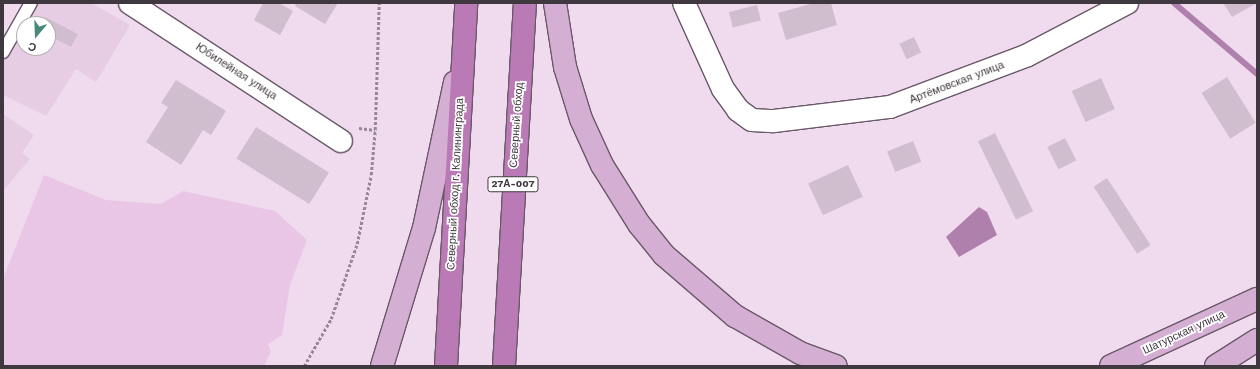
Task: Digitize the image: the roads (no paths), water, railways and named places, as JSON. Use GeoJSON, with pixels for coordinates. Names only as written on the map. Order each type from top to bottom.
{"type":"FeatureCollection","features":[{"type":"Feature","properties":{"kind":"highway","name":"Северный обход г. Калининграда"},"geometry":{"type":"LineString","coordinates":[[446,366],[466,3]]}},
{"type":"Feature","properties":{"kind":"highway","name":"Северный обход"},"geometry":{"type":"LineString","coordinates":[[504,366],[526,3]]}},
{"type":"Feature","properties":{"kind":"main road"},"geometry":{"type":"LineString","coordinates":[[556,3],[565,67],[581,119],[602,165],[639,224],[681,272],[735,316],[780,343],[836,366]]}},
{"type":"Feature","properties":{"kind":"main road"},"geometry":{"type":"LineString","coordinates":[[382,366],[424,228],[463,44]]}},
{"type":"Feature","properties":{"kind":"main road","name":"Шатурская улица"},"geometry":{"type":"LineString","coordinates":[[1111,366],[1257,299]]}},
{"type":"Feature","properties":{"kind":"main road"},"geometry":{"type":"LineString","coordinates":[[1216,366],[1257,340]]}},
{"type":"Feature","properties":{"kind":"street","name":"Юбилейная улица"},"geometry":{"type":"LineString","coordinates":[[130,3],[347,134]]}},
{"type":"Feature","properties":{"kind":"street","name":"Артёмовская улица"},"geometry":{"type":"LineString","coordinates":[[684,3],[723,88],[738,110],[752,120],[774,121],[821,118],[906,102],[1028,55],[1127,3]]}},
{"type":"Feature","properties":{"kind":"lane"},"geometry":{"type":"LineString","coordinates":[[3,52],[30,3]]}},
{"type":"Feature","properties":{"kind":"waterway"},"geometry":{"type":"LineString","coordinates":[[1174,3],[1257,74]]}}]}
